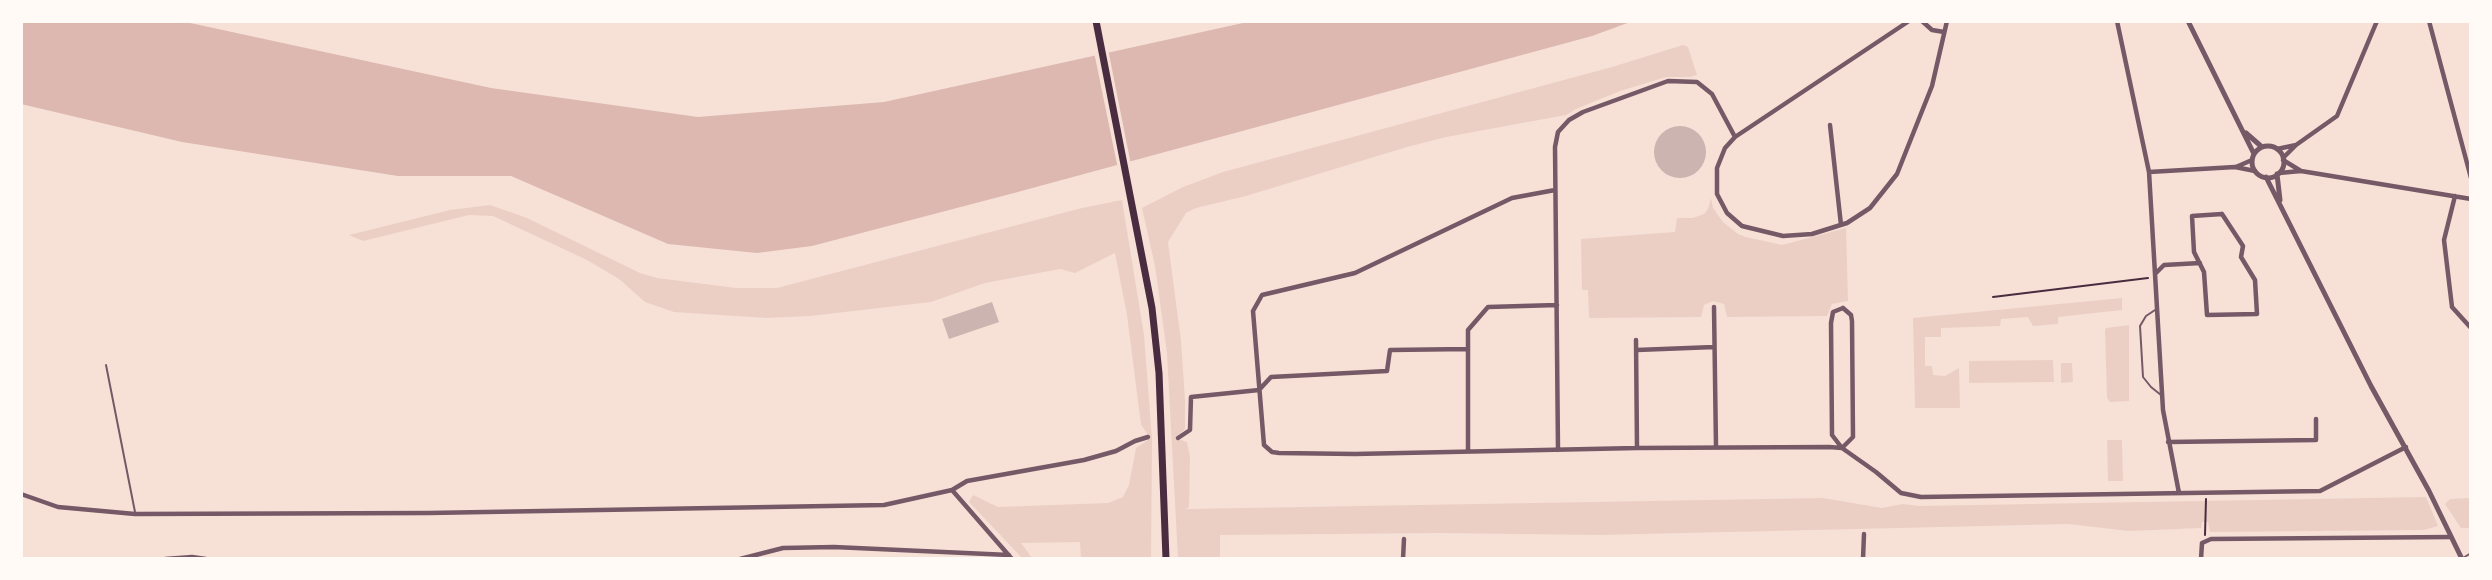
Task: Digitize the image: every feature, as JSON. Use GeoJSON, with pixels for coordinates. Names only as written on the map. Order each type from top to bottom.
{"type":"FeatureCollection","features":[{"type":"Feature","properties":{"kind":"main road"},"geometry":{"type":"LineString","coordinates":[[1096,21],[1152,308],[1159,373],[1166,558]]}},
{"type":"Feature","properties":{"kind":"street"},"geometry":{"type":"LineString","coordinates":[[1909,21],[1735,136],[1725,148],[1717,168],[1717,194],[1727,213],[1742,226],[1783,236],[1812,234],[1841,225],[1870,208],[1897,174],[1932,86],[1947,21]]}},
{"type":"Feature","properties":{"kind":"street"},"geometry":{"type":"LineString","coordinates":[[1922,21],[1932,30],[1944,32]]}},
{"type":"Feature","properties":{"kind":"street"},"geometry":{"type":"LineString","coordinates":[[2118,21],[2149,173],[2162,396],[2179,493]]}},
{"type":"Feature","properties":{"kind":"street"},"geometry":{"type":"LineString","coordinates":[[2188,21],[2242,130],[2253,157],[2255,171]]}},
{"type":"Feature","properties":{"kind":"street"},"geometry":{"type":"LineString","coordinates":[[2281,203],[2278,174],[2283,159],[2296,145],[2337,116],[2377,21]]}},
{"type":"Feature","properties":{"kind":"street"},"geometry":{"type":"LineString","coordinates":[[2429,21],[2471,178]]}},
{"type":"Feature","properties":{"kind":"street"},"geometry":{"type":"LineString","coordinates":[[1558,450],[1555,147],[1559,132],[1570,120],[1583,112],[1668,81],[1697,82],[1712,94],[1735,136]]}},
{"type":"Feature","properties":{"kind":"street"},"geometry":{"type":"LineString","coordinates":[[1830,125],[1841,225]]}},
{"type":"Feature","properties":{"kind":"street"},"geometry":{"type":"LineString","coordinates":[[2242,130],[2262,147],[2277,149],[2296,145]]}},
{"type":"Feature","properties":{"kind":"street"},"geometry":{"type":"LineString","coordinates":[[2235,167],[2253,157],[2262,147]]}},
{"type":"Feature","properties":{"kind":"street"},"geometry":{"type":"LineString","coordinates":[[2277,149],[2283,159],[2301,171]]}},
{"type":"Feature","properties":{"kind":"street"},"geometry":{"type":"LineString","coordinates":[[2149,173],[2235,167],[2255,171],[2266,177],[2462,559]]}},
{"type":"Feature","properties":{"kind":"street"},"geometry":{"type":"LineString","coordinates":[[2266,177],[2301,171],[2471,199]]}},
{"type":"Feature","properties":{"kind":"street"},"geometry":{"type":"LineString","coordinates":[[1555,190],[1512,198],[1355,272],[1262,295],[1253,311],[1264,445],[1272,452],[1279,453],[1637,447],[1842,449],[1853,437],[1852,321],[1843,308],[1833,313],[1831,323],[1832,435],[1842,449],[1901,493],[1921,497],[2320,491],[2406,447]]}},
{"type":"Feature","properties":{"kind":"street"},"geometry":{"type":"LineString","coordinates":[[2455,196],[2444,240],[2452,307],[2471,328]]}},
{"type":"Feature","properties":{"kind":"street"},"geometry":{"type":"LineString","coordinates":[[2222,214],[2243,246],[2241,257],[2255,280],[2257,314],[2207,315],[2201,263],[2194,252],[2192,216],[2222,214]]}},
{"type":"Feature","properties":{"kind":"street"},"geometry":{"type":"LineString","coordinates":[[2155,273],[2164,265],[2201,263]]}},
{"type":"Feature","properties":{"kind":"street"},"geometry":{"type":"LineString","coordinates":[[1468,451],[1468,330],[1488,307],[1557,305]]}},
{"type":"Feature","properties":{"kind":"street"},"geometry":{"type":"LineString","coordinates":[[1714,307],[1716,447]]}},
{"type":"Feature","properties":{"kind":"street"},"geometry":{"type":"LineString","coordinates":[[1636,340],[1637,447]]}},
{"type":"Feature","properties":{"kind":"street"},"geometry":{"type":"LineString","coordinates":[[1637,350],[1714,347]]}},
{"type":"Feature","properties":{"kind":"street"},"geometry":{"type":"LineString","coordinates":[[1178,438],[1189,430],[1191,397],[1259,390],[1271,377],[1387,371],[1390,349],[1468,349]]}},
{"type":"Feature","properties":{"kind":"street"},"geometry":{"type":"LineString","coordinates":[[2168,442],[2316,440],[2316,419]]}},
{"type":"Feature","properties":{"kind":"street"},"geometry":{"type":"LineString","coordinates":[[21,494],[58,507],[135,514],[429,513],[884,505],[952,489],[967,481],[1105,454],[1148,437]]}},
{"type":"Feature","properties":{"kind":"street"},"geometry":{"type":"LineString","coordinates":[[952,489],[1011,557]]}},
{"type":"Feature","properties":{"kind":"street"},"geometry":{"type":"LineString","coordinates":[[1863,559],[1864,534]]}},
{"type":"Feature","properties":{"kind":"street"},"geometry":{"type":"LineString","coordinates":[[2201,559],[2202,543],[2205,540],[2451,537]]}},
{"type":"Feature","properties":{"kind":"street"},"geometry":{"type":"LineString","coordinates":[[1403,559],[1404,539]]}},
{"type":"Feature","properties":{"kind":"street"},"geometry":{"type":"LineString","coordinates":[[740,559],[783,548],[834,547],[1011,557]]}},
{"type":"Feature","properties":{"kind":"street"},"geometry":{"type":"LineString","coordinates":[[765,559],[766,552]]}},
{"type":"Feature","properties":{"kind":"street"},"geometry":{"type":"LineString","coordinates":[[165,559],[206,559]]}},
{"type":"Feature","properties":{"kind":"lane"},"geometry":{"type":"LineString","coordinates":[[2157,309],[2146,316],[2140,326],[2146,382],[2162,396]]}},
{"type":"Feature","properties":{"kind":"lane"},"geometry":{"type":"LineString","coordinates":[[106,365],[135,514]]}},
{"type":"Feature","properties":{"kind":"lane"},"geometry":{"type":"LineString","coordinates":[[2462,559],[2471,553]]}},
{"type":"Feature","properties":{"kind":"path"},"geometry":{"type":"LineString","coordinates":[[1993,296],[2146,279],[2155,273]]}},
{"type":"Feature","properties":{"kind":"path"},"geometry":{"type":"LineString","coordinates":[[2205,540],[2206,498]]}},
{"type":"Feature","properties":{"kind":"shaded area"},"geometry":{"type":"Polygon","coordinates":[[[21,21],[181,21],[491,88],[698,117],[884,102],[1252,21],[1633,21],[1592,36],[1014,193],[812,246],[757,253],[668,244],[511,176],[398,176],[182,142],[21,104],[21,21]]]}},
{"type":"Feature","properties":{"kind":"shaded area"},"geometry":{"type":"Polygon","coordinates":[[[1683,45],[1688,47],[1697,75],[1666,77],[1620,91],[1566,115],[1446,137],[1407,147],[1186,213],[1168,242],[1181,341],[1185,400],[1185,429],[1178,435],[1178,439],[1187,442],[1190,457],[1189,507],[1186,509],[1823,498],[1882,508],[1903,504],[1919,506],[2426,497],[2438,526],[2424,530],[2210,532],[2208,522],[2202,522],[2201,528],[2129,531],[2068,524],[1601,535],[1220,535],[1220,559],[1178,559],[1167,353],[1155,266],[1142,208],[1183,187],[1223,172],[1612,67],[1683,45]]]}},
{"type":"Feature","properties":{"kind":"shaded area"},"geometry":{"type":"Polygon","coordinates":[[[1711,198],[1713,208],[1723,222],[1738,234],[1782,245],[1846,228],[1848,301],[1832,304],[1827,316],[1727,317],[1724,304],[1713,301],[1704,305],[1701,317],[1589,318],[1588,290],[1582,290],[1581,239],[1675,232],[1677,218],[1693,218],[1704,214],[1711,198]]]}},
{"type":"Feature","properties":{"kind":"shaded area"},"geometry":{"type":"Polygon","coordinates":[[[1122,200],[1144,335],[1152,439],[1151,559],[1081,559],[1080,542],[1021,543],[1033,559],[1023,559],[969,502],[973,495],[998,507],[1108,503],[1123,497],[1129,485],[1136,448],[1148,440],[1141,425],[1127,315],[1115,253],[1075,273],[1060,269],[985,283],[931,302],[810,316],[767,318],[674,312],[645,302],[619,279],[587,260],[493,216],[469,215],[363,241],[349,235],[450,210],[490,205],[527,218],[640,273],[657,278],[736,288],[777,288],[1082,208],[1122,200]]]}},
{"type":"Feature","properties":{"kind":"shaded area"},"geometry":{"type":"Polygon","coordinates":[[[2122,298],[2122,310],[2058,317],[2058,324],[2033,326],[2028,317],[2001,319],[2000,326],[1941,328],[1941,337],[1925,337],[1925,366],[1932,366],[1933,375],[1945,376],[1959,368],[1960,408],[1915,408],[1913,318],[2122,298]]]}},
{"type":"Feature","properties":{"kind":"shaded area"},"geometry":{"type":"Polygon","coordinates":[[[2129,325],[2129,401],[2110,402],[2107,398],[2105,330],[2129,325]]]}},
{"type":"Feature","properties":{"kind":"shaded area"},"geometry":{"type":"Polygon","coordinates":[[[2053,360],[2054,382],[1969,383],[1969,361],[2053,360]]]}},
{"type":"Feature","properties":{"kind":"shaded area"},"geometry":{"type":"Polygon","coordinates":[[[2061,363],[2072,363],[2073,382],[2061,383],[2061,363]]]}},
{"type":"Feature","properties":{"kind":"shaded area"},"geometry":{"type":"Polygon","coordinates":[[[2107,440],[2122,440],[2123,481],[2108,481],[2107,440]]]}},
{"type":"Feature","properties":{"kind":"shaded area"},"geometry":{"type":"Polygon","coordinates":[[[2471,498],[2471,528],[2461,528],[2445,504],[2450,499],[2471,498]]]}},
{"type":"Feature","properties":{"kind":"pier"},"geometry":{"type":"Polygon","coordinates":[[[1108,49],[1131,165],[1118,169],[1094,52],[1108,49]]]}},
{"type":"Feature","properties":{"kind":"building"},"geometry":{"type":"Polygon","coordinates":[[[1680,126],[1690,128],[1698,134],[1704,142],[1704,162],[1698,170],[1690,176],[1680,178],[1670,176],[1662,170],[1656,162],[1654,152],[1656,142],[1662,134],[1670,128],[1680,126]]]}},
{"type":"Feature","properties":{"kind":"building"},"geometry":{"type":"Polygon","coordinates":[[[992,302],[999,322],[949,339],[942,319],[992,302]]]}}]}
